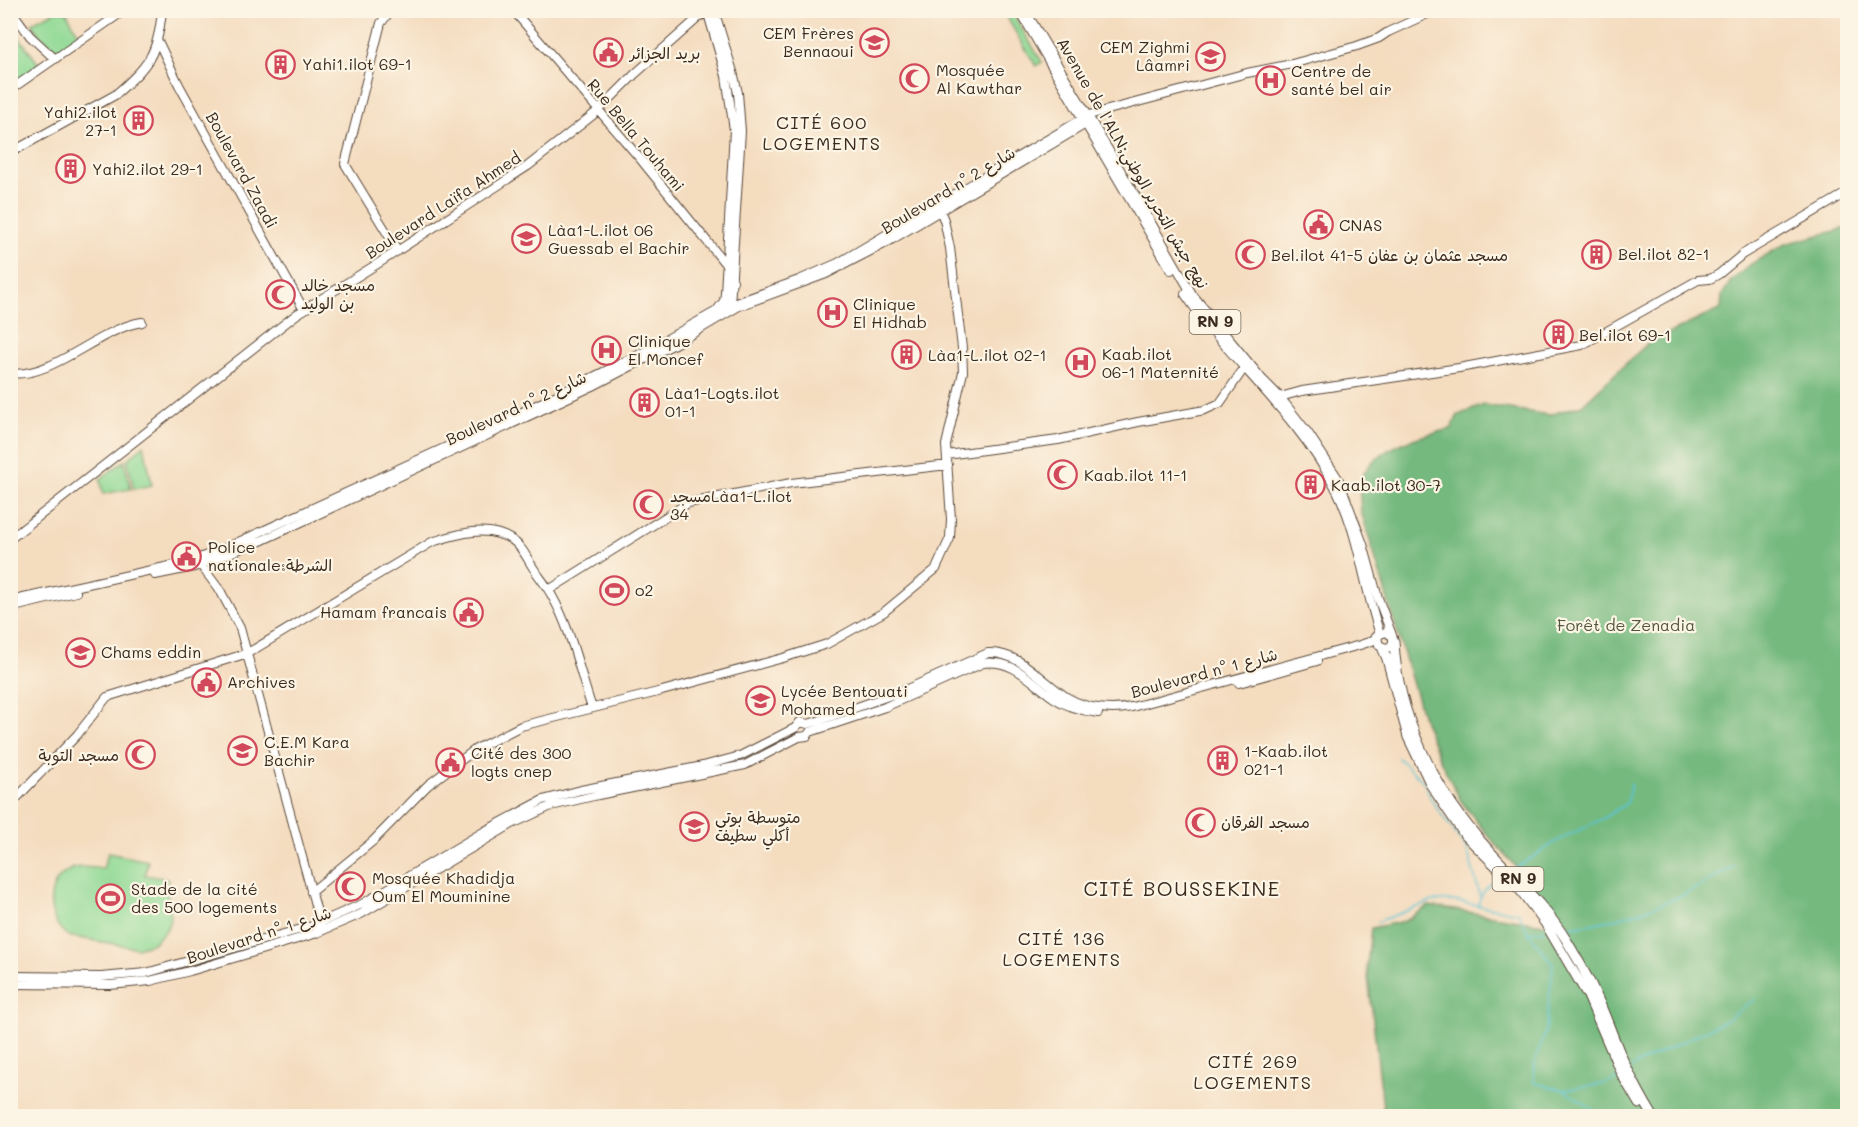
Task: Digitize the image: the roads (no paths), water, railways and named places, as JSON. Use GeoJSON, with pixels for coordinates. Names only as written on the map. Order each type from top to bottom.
{"type":"FeatureCollection","features":[{"type":"Feature","properties":{"kind":"highway","name":"RN 9"},"geometry":{"type":"LineString","coordinates":[[1393,638],[1397,667],[1412,726],[1438,784],[1460,818],[1489,851],[1528,889],[1566,941],[1585,972],[1623,1059],[1653,1116]]}},
{"type":"Feature","properties":{"kind":"highway","name":"RN 9"},"geometry":{"type":"LineString","coordinates":[[1380,640],[1408,736],[1432,787],[1464,834],[1521,891],[1551,932],[1588,996],[1621,1073],[1646,1116]]}},
{"type":"Feature","properties":{"kind":"main road","name":"Avenue de l'ALN;نهج جيش التحرير الوطني"},"geometry":{"type":"LineString","coordinates":[[1019,10],[1089,118]]}},
{"type":"Feature","properties":{"kind":"main road","name":"Avenue de l'ALN;نهج جيش التحرير الوطني"},"geometry":{"type":"LineString","coordinates":[[1026,10],[1089,118]]}},
{"type":"Feature","properties":{"kind":"main road"},"geometry":{"type":"LineString","coordinates":[[1089,118],[1193,305],[1246,365],[1305,439],[1335,486],[1356,545],[1380,640],[1390,647],[1393,638],[1388,632],[1380,640]]}},
{"type":"Feature","properties":{"kind":"main road","name":"RN 9"},"geometry":{"type":"LineString","coordinates":[[1246,365],[1280,397],[1340,480],[1393,638]]}},
{"type":"Feature","properties":{"kind":"street"},"geometry":{"type":"LineString","coordinates":[[11,10],[30,36],[55,59]]}},
{"type":"Feature","properties":{"kind":"street"},"geometry":{"type":"LineString","coordinates":[[10,90],[125,10]]}},
{"type":"Feature","properties":{"kind":"street"},"geometry":{"type":"LineString","coordinates":[[10,153],[115,95],[142,70],[159,42],[162,10]]}},
{"type":"Feature","properties":{"kind":"street"},"geometry":{"type":"LineString","coordinates":[[391,10],[381,23],[345,164],[398,251]]}},
{"type":"Feature","properties":{"kind":"street","name":"Rue Bella Touhami"},"geometry":{"type":"LineString","coordinates":[[513,10],[642,161],[727,266],[733,285]]}},
{"type":"Feature","properties":{"kind":"street"},"geometry":{"type":"LineString","coordinates":[[714,10],[734,72],[741,131],[733,285],[735,305],[727,302],[724,297]]}},
{"type":"Feature","properties":{"kind":"street","name":"Boulevard n° شارع 2"},"geometry":{"type":"LineString","coordinates":[[10,602],[188,562],[221,550],[512,417],[642,353],[717,311],[826,274],[861,257],[1089,118],[1247,73],[1292,64],[1357,46],[1379,38],[1436,10]]}},
{"type":"Feature","properties":{"kind":"street"},"geometry":{"type":"LineString","coordinates":[[707,11],[722,59],[734,130],[727,266],[724,297],[717,311]]}},
{"type":"Feature","properties":{"kind":"street","name":"Boulevard Laïfa Ahmed"},"geometry":{"type":"LineString","coordinates":[[10,539],[304,310],[528,166],[598,111],[644,66],[707,11]]}},
{"type":"Feature","properties":{"kind":"street","name":"Boulevard Zaadi"},"geometry":{"type":"LineString","coordinates":[[159,42],[179,85],[304,310]]}},
{"type":"Feature","properties":{"kind":"street"},"geometry":{"type":"LineString","coordinates":[[1280,397],[1302,391],[1459,368],[1582,345],[1698,280],[1710,279],[1719,274],[1743,254],[1848,192]]}},
{"type":"Feature","properties":{"kind":"street"},"geometry":{"type":"LineString","coordinates":[[311,892],[373,841],[428,785],[476,749],[521,726],[783,658],[827,644],[884,612],[936,569],[950,538],[951,519],[946,445],[963,372],[950,248],[939,208]]}},
{"type":"Feature","properties":{"kind":"street","name":"Boulevard n° شارع 2"},"geometry":{"type":"LineString","coordinates":[[10,608],[200,564],[262,540],[554,406],[672,346],[748,297],[799,280],[838,263],[939,208]]}},
{"type":"Feature","properties":{"kind":"street"},"geometry":{"type":"LineString","coordinates":[[733,285],[737,294],[748,297]]}},
{"type":"Feature","properties":{"kind":"street"},"geometry":{"type":"LineString","coordinates":[[10,373],[21,375],[44,368],[112,331],[142,322]]}},
{"type":"Feature","properties":{"kind":"street"},"geometry":{"type":"LineString","coordinates":[[947,455],[1058,440],[1205,410],[1220,403],[1246,365]]}},
{"type":"Feature","properties":{"kind":"street"},"geometry":{"type":"LineString","coordinates":[[549,590],[688,503],[791,483],[948,465]]}},
{"type":"Feature","properties":{"kind":"street"},"geometry":{"type":"LineString","coordinates":[[10,806],[77,735],[107,697],[248,653],[432,542],[463,533],[480,531],[499,535],[512,540],[524,552],[549,590],[566,627],[592,708]]}},
{"type":"Feature","properties":{"kind":"street"},"geometry":{"type":"LineString","coordinates":[[200,564],[221,592],[240,628],[321,927]]}},
{"type":"Feature","properties":{"kind":"street","name":"Boulevard n° شارع 1"},"geometry":{"type":"LineString","coordinates":[[809,728],[885,707],[983,663],[992,662],[1011,666],[1055,699],[1072,707],[1101,713],[1121,713],[1189,696],[1380,640]]}},
{"type":"Feature","properties":{"kind":"street"},"geometry":{"type":"LineString","coordinates":[[800,722],[809,728],[807,736],[799,737],[796,734],[795,728],[800,722]]}},
{"type":"Feature","properties":{"kind":"street","name":"Boulevard n° شارع 1"},"geometry":{"type":"LineString","coordinates":[[10,976],[101,976],[146,973],[321,927],[485,831],[543,800],[740,756],[795,728]]}},
{"type":"Feature","properties":{"kind":"street","name":"Boulevard n° شارع 1"},"geometry":{"type":"LineString","coordinates":[[10,984],[110,985],[150,981],[199,969],[361,914],[512,824],[550,806],[744,765],[799,737]]}},
{"type":"Feature","properties":{"kind":"waterway"},"geometry":{"type":"LineString","coordinates":[[1398,758],[1423,781],[1432,801],[1467,849],[1480,896]]}},
{"type":"Feature","properties":{"kind":"waterway"},"geometry":{"type":"LineString","coordinates":[[1513,870],[1557,841],[1602,819],[1627,803],[1631,784]]}},
{"type":"Feature","properties":{"kind":"waterway"},"geometry":{"type":"LineString","coordinates":[[1562,928],[1606,921],[1650,908],[1685,894],[1735,866]]}},
{"type":"Feature","properties":{"kind":"waterway"},"geometry":{"type":"LineString","coordinates":[[1478,907],[1486,889],[1501,877]]}},
{"type":"Feature","properties":{"kind":"waterway"},"geometry":{"type":"LineString","coordinates":[[1377,922],[1433,901],[1454,901],[1519,913],[1528,932],[1553,964],[1546,1031],[1535,1060],[1534,1083],[1564,1090],[1603,1116]]}},
{"type":"Feature","properties":{"kind":"waterway"},"geometry":{"type":"LineString","coordinates":[[1529,932],[1545,930]]}},
{"type":"Feature","properties":{"kind":"waterway"},"geometry":{"type":"LineString","coordinates":[[1631,1069],[1723,1022],[1755,999]]}},
{"type":"Feature","properties":{"kind":"waterway"},"geometry":{"type":"LineString","coordinates":[[1564,1090],[1601,1084],[1620,1077]]}},
{"type":"Feature","properties":{"kind":"place","name":"CEM Frères Bennaoui"},"geometry":{"type":"Point","coordinates":[875,42]}},
{"type":"Feature","properties":{"kind":"place","name":"بريد الجزائر"},"geometry":{"type":"Point","coordinates":[609,53]}},
{"type":"Feature","properties":{"kind":"place","name":"CEM Zighmi Lâamri"},"geometry":{"type":"Point","coordinates":[1211,56]}},
{"type":"Feature","properties":{"kind":"place","name":"Yahi1.ilot 69-1"},"geometry":{"type":"Point","coordinates":[281,64]}},
{"type":"Feature","properties":{"kind":"place","name":"Mosquée Al Kawthar"},"geometry":{"type":"Point","coordinates":[915,79]}},
{"type":"Feature","properties":{"kind":"place","name":"Centre de santé bel air"},"geometry":{"type":"Point","coordinates":[1270,80]}},
{"type":"Feature","properties":{"kind":"place","name":"Yahi2.ilot 27-1"},"geometry":{"type":"Point","coordinates":[138,121]}},
{"type":"Feature","properties":{"kind":"place","name":"Yahi2.ilot 29-1"},"geometry":{"type":"Point","coordinates":[71,169]}},
{"type":"Feature","properties":{"kind":"place","name":"CNAS"},"geometry":{"type":"Point","coordinates":[1318,225]}},
{"type":"Feature","properties":{"kind":"place","name":"Làa1-L.ilot 06 Guessab el Bachir"},"geometry":{"type":"Point","coordinates":[527,239]}},
{"type":"Feature","properties":{"kind":"place","name":"Bel.ilot 82-1"},"geometry":{"type":"Point","coordinates":[1597,254]}},
{"type":"Feature","properties":{"kind":"place","name":"Bel.ilot 41-5 مسجد عثمان بن عفان"},"geometry":{"type":"Point","coordinates":[1250,255]}},
{"type":"Feature","properties":{"kind":"place","name":"مسجد خالد بن الوليد"},"geometry":{"type":"Point","coordinates":[280,294]}},
{"type":"Feature","properties":{"kind":"place","name":"Clinique El Hidhab"},"geometry":{"type":"Point","coordinates":[832,313]}},
{"type":"Feature","properties":{"kind":"place","name":"Bel.ilot 69-1"},"geometry":{"type":"Point","coordinates":[1558,335]}},
{"type":"Feature","properties":{"kind":"place","name":"Clinique El Moncef"},"geometry":{"type":"Point","coordinates":[607,350]}},
{"type":"Feature","properties":{"kind":"place","name":"Làa1-L.ilot 02-1"},"geometry":{"type":"Point","coordinates":[907,355]}},
{"type":"Feature","properties":{"kind":"place","name":"Kaab.ilot 06-1 Maternité"},"geometry":{"type":"Point","coordinates":[1081,363]}},
{"type":"Feature","properties":{"kind":"place","name":"Làa1-Logts.ilot 01-1"},"geometry":{"type":"Point","coordinates":[644,402]}},
{"type":"Feature","properties":{"kind":"place","name":"Kaab.ilot 11-1"},"geometry":{"type":"Point","coordinates":[1063,475]}},
{"type":"Feature","properties":{"kind":"place","name":"Kaab.ilot 30-7"},"geometry":{"type":"Point","coordinates":[1310,485]}},
{"type":"Feature","properties":{"kind":"place","name":"مسجدLàa1-L.ilot 34"},"geometry":{"type":"Point","coordinates":[649,505]}},
{"type":"Feature","properties":{"kind":"place","name":"Police nationale:الشرطة"},"geometry":{"type":"Point","coordinates":[187,556]}},
{"type":"Feature","properties":{"kind":"place","name":"o2"},"geometry":{"type":"Point","coordinates":[614,590]}},
{"type":"Feature","properties":{"kind":"place","name":"Hamam francais"},"geometry":{"type":"Point","coordinates":[468,612]}},
{"type":"Feature","properties":{"kind":"place","name":"Chams eddin"},"geometry":{"type":"Point","coordinates":[80,652]}},
{"type":"Feature","properties":{"kind":"place","name":"Archives"},"geometry":{"type":"Point","coordinates":[206,682]}},
{"type":"Feature","properties":{"kind":"place","name":"Lycée Bentouati Mohamed"},"geometry":{"type":"Point","coordinates":[760,700]}},
{"type":"Feature","properties":{"kind":"place","name":"C.E.M Kara Bachir"},"geometry":{"type":"Point","coordinates":[243,751]}},
{"type":"Feature","properties":{"kind":"place","name":"مسجد التوبة"},"geometry":{"type":"Point","coordinates":[140,755]}},
{"type":"Feature","properties":{"kind":"place","name":"1-Kaab.ilot 021-1"},"geometry":{"type":"Point","coordinates":[1223,760]}},
{"type":"Feature","properties":{"kind":"place","name":"Cité des 300 logts cnep"},"geometry":{"type":"Point","coordinates":[450,762]}},
{"type":"Feature","properties":{"kind":"place","name":"مسجد الفرقان"},"geometry":{"type":"Point","coordinates":[1200,822]}},
{"type":"Feature","properties":{"kind":"place","name":"متوسطة بوتي أكلي سطيف"},"geometry":{"type":"Point","coordinates":[694,826]}},
{"type":"Feature","properties":{"kind":"place","name":"Mosquée Khadidja Oum El Mouminine"},"geometry":{"type":"Point","coordinates":[351,887]}},
{"type":"Feature","properties":{"kind":"place","name":"Stade de la cité des 500 logements"},"geometry":{"type":"Point","coordinates":[110,898]}},
{"type":"Feature","properties":{"kind":"district","name":"CITÉ 600 LOGEMENTS"},"geometry":{"type":"Point","coordinates":[822,133]}},
{"type":"Feature","properties":{"kind":"district","name":"CITÉ BOUSSEKINE"},"geometry":{"type":"Point","coordinates":[1182,889]}},
{"type":"Feature","properties":{"kind":"district","name":"CITÉ 136 LOGEMENTS"},"geometry":{"type":"Point","coordinates":[1062,949]}},
{"type":"Feature","properties":{"kind":"district","name":"CITÉ 269 LOGEMENTS"},"geometry":{"type":"Point","coordinates":[1253,1072]}},
{"type":"Feature","properties":{"kind":"park label","name":"Forêt de Zenadia"},"geometry":{"type":"Point","coordinates":[1626,625]}}]}
